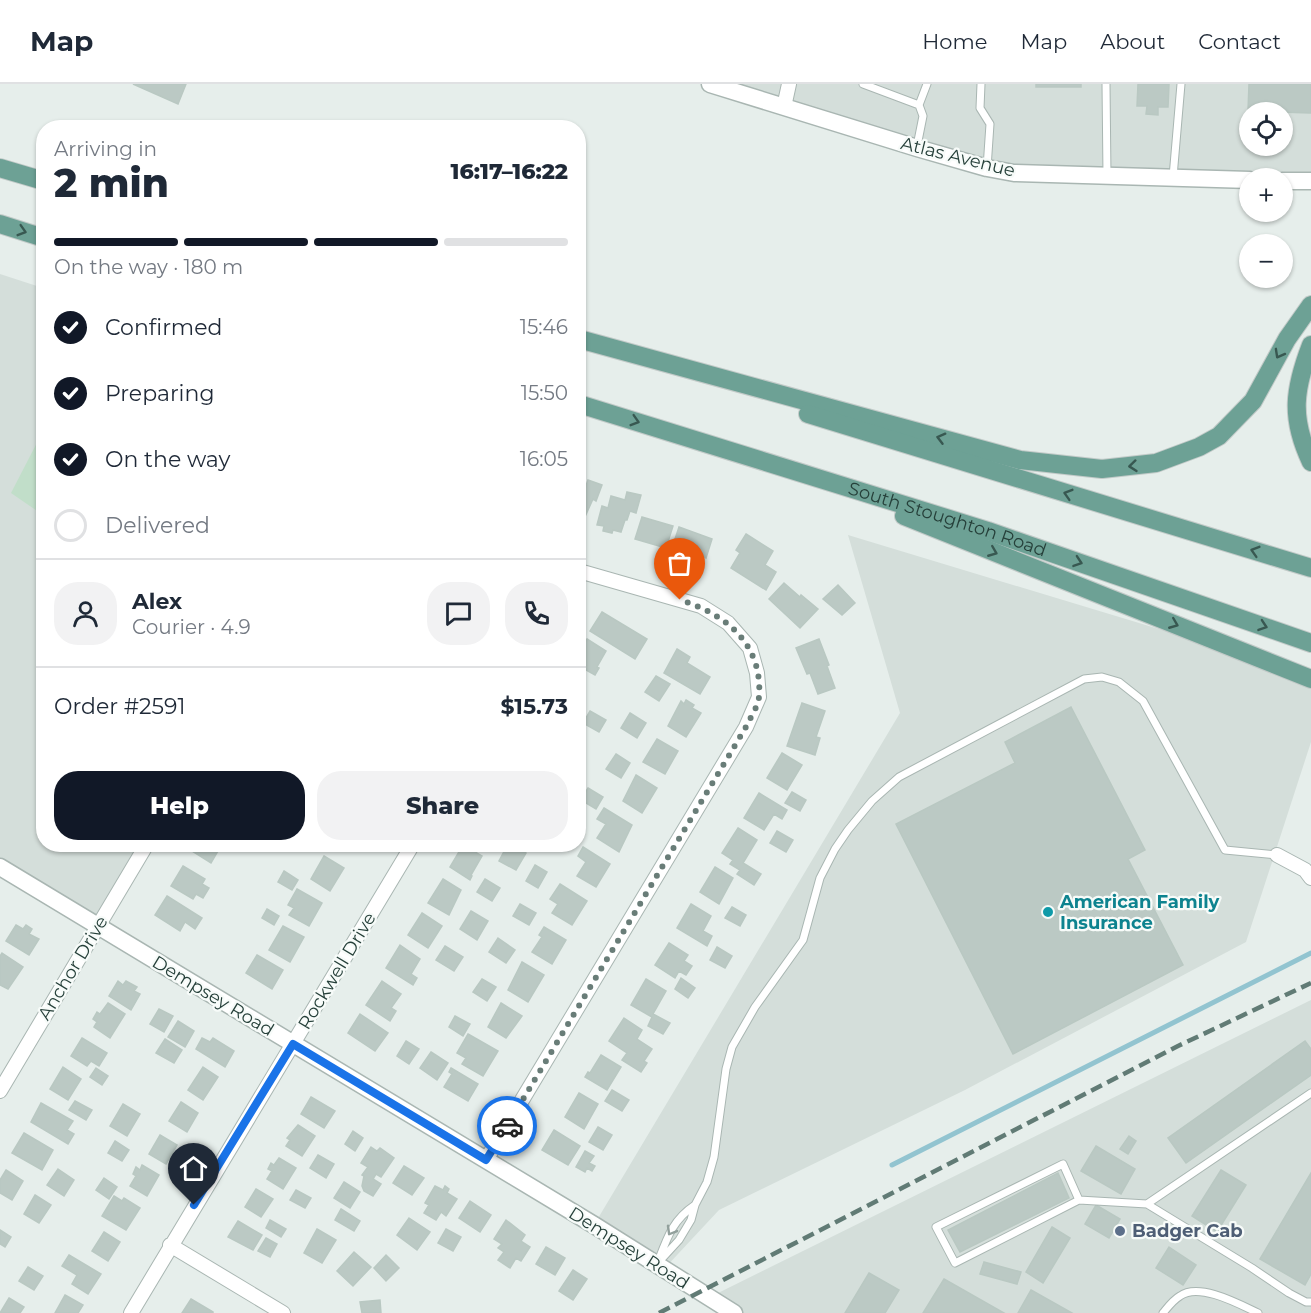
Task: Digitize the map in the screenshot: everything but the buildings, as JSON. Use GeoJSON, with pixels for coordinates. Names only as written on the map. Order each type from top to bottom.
{"type":"FeatureCollection","features":[{"type":"Feature","properties":{"kind":"main road"},"geometry":{"type":"LineString","coordinates":[[0,168],[36,179]]}},
{"type":"Feature","properties":{"kind":"main road"},"geometry":{"type":"LineString","coordinates":[[0,224],[36,235]]}},
{"type":"Feature","properties":{"kind":"main road"},"geometry":{"type":"LineString","coordinates":[[586,343],[1020,460],[1102,469],[1156,463],[1199,447],[1219,436],[1252,401],[1287,339],[1311,305]]}},
{"type":"Feature","properties":{"kind":"main road"},"geometry":{"type":"LineString","coordinates":[[586,343],[1311,568]]}},
{"type":"Feature","properties":{"kind":"main road"},"geometry":{"type":"LineString","coordinates":[[1311,345],[1303,365],[1295,401],[1301,442],[1311,462]]}},
{"type":"Feature","properties":{"kind":"main road","name":"South Stoughton Road"},"geometry":{"type":"LineString","coordinates":[[586,406],[988,531],[1311,643]]}},
{"type":"Feature","properties":{"kind":"main road"},"geometry":{"type":"LineString","coordinates":[[783,467],[1311,679]]}},
{"type":"Feature","properties":{"kind":"street","name":"Atlas Avenue"},"geometry":{"type":"LineString","coordinates":[[710,84],[917,148],[987,168],[1014,173],[1239,180]]}},
{"type":"Feature","properties":{"kind":"street"},"geometry":{"type":"LineString","coordinates":[[784,107],[789,84]]}},
{"type":"Feature","properties":{"kind":"street"},"geometry":{"type":"LineString","coordinates":[[1293,181],[1311,182]]}},
{"type":"Feature","properties":{"kind":"street"},"geometry":{"type":"LineString","coordinates":[[486,1160],[746,727],[759,697],[755,660],[750,648],[728,623],[701,606],[586,573]]}},
{"type":"Feature","properties":{"kind":"street","name":"Anchor Drive"},"geometry":{"type":"LineString","coordinates":[[0,1091],[142,852]]}},
{"type":"Feature","properties":{"kind":"street","name":"Rockwell Drive"},"geometry":{"type":"LineString","coordinates":[[131,1313],[408,852]]}},
{"type":"Feature","properties":{"kind":"street"},"geometry":{"type":"LineString","coordinates":[[1277,855],[1305,870],[1311,878]]}},
{"type":"Feature","properties":{"kind":"street","name":"Dempsey Road"},"geometry":{"type":"LineString","coordinates":[[0,867],[486,1160],[734,1313]]}},
{"type":"Feature","properties":{"kind":"street"},"geometry":{"type":"LineString","coordinates":[[170,1245],[283,1313]]}},
{"type":"Feature","properties":{"kind":"lane"},"geometry":{"type":"LineString","coordinates":[[863,84],[919,105]]}},
{"type":"Feature","properties":{"kind":"lane"},"geometry":{"type":"LineString","coordinates":[[917,148],[923,116],[919,105],[927,84]]}},
{"type":"Feature","properties":{"kind":"lane"},"geometry":{"type":"LineString","coordinates":[[981,84],[980,108],[990,124],[987,168]]}},
{"type":"Feature","properties":{"kind":"lane"},"geometry":{"type":"LineString","coordinates":[[1106,84],[1107,176]]}},
{"type":"Feature","properties":{"kind":"lane"},"geometry":{"type":"LineString","coordinates":[[1173,177],[1181,84]]}},
{"type":"Feature","properties":{"kind":"lane"},"geometry":{"type":"LineString","coordinates":[[657,1264],[679,1240],[691,1220],[695,1205],[707,1182],[713,1163],[728,1058],[738,1035],[755,1006],[803,940],[817,888],[835,849],[872,801],[899,777],[1084,679],[1102,677],[1119,682],[1143,701],[1225,850],[1277,855]]}},
{"type":"Feature","properties":{"kind":"lane"},"geometry":{"type":"LineString","coordinates":[[1147,1204],[1311,1093]]}},
{"type":"Feature","properties":{"kind":"lane"},"geometry":{"type":"LineString","coordinates":[[1079,1200],[1063,1164],[936,1227],[955,1263],[1079,1200],[1147,1204],[1289,1293],[1306,1302],[1311,1302]]}},
{"type":"Feature","properties":{"kind":"lane"},"geometry":{"type":"LineString","coordinates":[[657,1264],[673,1227],[682,1214],[695,1205]]}},
{"type":"Feature","properties":{"kind":"lane"},"geometry":{"type":"LineString","coordinates":[[1162,1313],[1181,1295],[1192,1291],[1230,1300],[1258,1313]]}},
{"type":"Feature","properties":{"kind":"shaded area"},"geometry":{"type":"Polygon","coordinates":[[[710,84],[1311,84],[1311,181],[1293,179],[1293,168],[1239,168],[1239,177],[1014,173],[710,84]]]}},
{"type":"Feature","properties":{"kind":"shaded area"},"geometry":{"type":"Polygon","coordinates":[[[0,274],[36,286],[36,852],[143,852],[97,927],[0,867],[0,274]]]}},
{"type":"Feature","properties":{"kind":"shaded area"},"geometry":{"type":"Polygon","coordinates":[[[848,535],[1311,675],[1311,742],[1246,942],[965,1090],[719,1210],[664,1269],[594,1225],[900,713],[848,535]]]}},
{"type":"Feature","properties":{"kind":"shaded area"},"geometry":{"type":"Polygon","coordinates":[[[1311,1000],[1311,1313],[734,1313],[708,1298],[1311,1000]]]}},
{"type":"Feature","properties":{"kind":"green space"},"geometry":{"type":"Polygon","coordinates":[[[36,445],[36,510],[11,493],[36,445]]]}},
{"type":"Feature","properties":{"kind":"waterway"},"geometry":{"type":"LineString","coordinates":[[892,1165],[1311,953]]}},
{"type":"Feature","properties":{"kind":"railway"},"geometry":{"type":"LineString","coordinates":[[659,1313],[1178,1046],[1311,983]]}},
{"type":"Feature","properties":{"kind":"way so far"},"geometry":{"type":"LineString","coordinates":[[507,1126],[746,727],[759,697],[755,660],[750,648],[742,638],[728,623],[701,606],[680,600]]}},
{"type":"Feature","properties":{"kind":"place","name":"American Family Insurance"},"geometry":{"type":"Point","coordinates":[1048,912]}},
{"type":"Feature","properties":{"kind":"place","name":"Badger Cab"},"geometry":{"type":"Point","coordinates":[1120,1231]}},
{"type":"Feature","properties":{"kind":"route"},"geometry":{"type":"LineString","coordinates":[[194,1205],[293,1044],[486,1160],[507,1126]]}}]}
